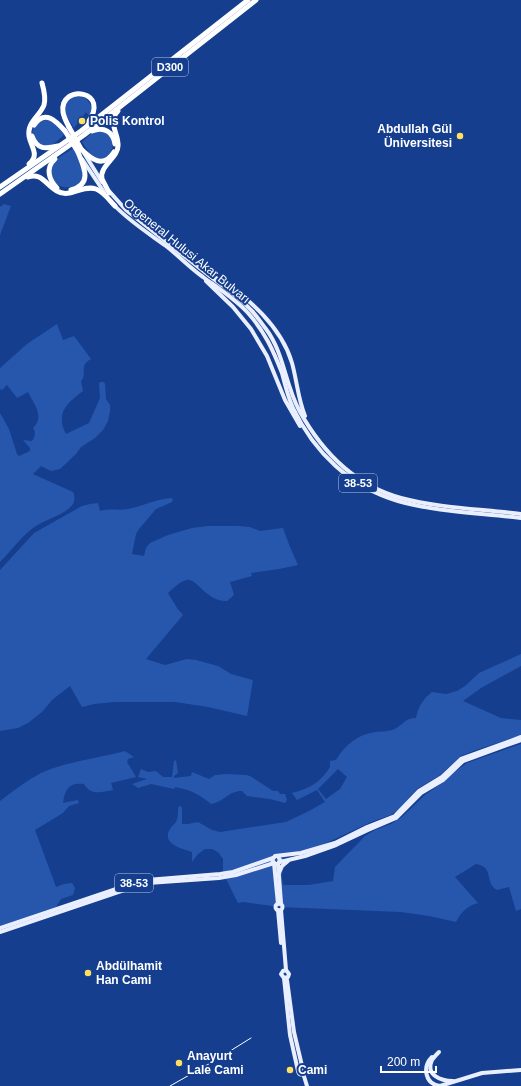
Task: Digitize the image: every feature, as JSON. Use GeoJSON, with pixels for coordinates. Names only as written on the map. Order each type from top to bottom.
{"type":"FeatureCollection","features":[{"type":"Feature","properties":{"kind":"highway","name":"D300"},"geometry":{"type":"LineString","coordinates":[[82,133],[248,0]]}},
{"type":"Feature","properties":{"kind":"highway","name":"D300"},"geometry":{"type":"LineString","coordinates":[[1,191],[130,99],[256,0]]}},
{"type":"Feature","properties":{"kind":"highway"},"geometry":{"type":"LineString","coordinates":[[16,176],[32,162],[34,158],[35,152],[29,136],[29,130],[31,123],[41,111],[44,103],[42,83]]}},
{"type":"Feature","properties":{"kind":"highway"},"geometry":{"type":"LineString","coordinates":[[64,146],[52,161],[49,172],[50,180],[62,190],[72,190],[81,185],[84,180],[85,168],[80,150],[67,129],[63,112],[64,103],[75,94],[86,95],[92,101],[94,109],[93,116],[82,133]]}},
{"type":"Feature","properties":{"kind":"highway"},"geometry":{"type":"LineString","coordinates":[[110,192],[102,179],[102,174],[106,166],[116,155],[118,148],[118,140],[113,126],[113,117],[115,113],[130,99]]}},
{"type":"Feature","properties":{"kind":"highway"},"geometry":{"type":"LineString","coordinates":[[64,146],[49,148],[40,146],[33,139],[32,131],[35,123],[46,117],[56,120],[67,129]]}},
{"type":"Feature","properties":{"kind":"highway"},"geometry":{"type":"LineString","coordinates":[[80,150],[90,158],[100,161],[109,158],[115,148],[112,135],[105,130],[97,129],[82,133]]}},
{"type":"Feature","properties":{"kind":"highway","name":"D300"},"geometry":{"type":"LineString","coordinates":[[1,191],[16,176],[64,146]]}},
{"type":"Feature","properties":{"kind":"highway"},"geometry":{"type":"LineString","coordinates":[[1,191],[28,177],[35,176],[42,178],[61,193],[70,194],[91,188],[98,190],[115,206]]}},
{"type":"Feature","properties":{"kind":"main road","name":"Orgeneral Hulusi Akar Bulvarı"},"geometry":{"type":"LineString","coordinates":[[80,150],[110,192],[126,210],[247,312],[263,331],[270,344],[291,404],[301,423],[317,447],[343,473],[379,494],[399,501],[428,507],[521,518]]}},
{"type":"Feature","properties":{"kind":"main road","name":"Orgeneral Hulusi Akar Bulvarı"},"geometry":{"type":"LineString","coordinates":[[80,150],[101,189],[115,206],[134,224],[251,309],[274,341],[297,405],[308,426],[321,445],[347,470],[362,481],[401,498],[428,503],[521,514]]}},
{"type":"Feature","properties":{"kind":"main road"},"geometry":{"type":"LineString","coordinates":[[201,272],[226,284],[246,300],[264,317],[280,336],[292,362],[298,396],[308,426]]}},
{"type":"Feature","properties":{"kind":"main road"},"geometry":{"type":"LineString","coordinates":[[201,272],[208,284],[233,307],[248,325],[267,356],[282,394],[293,415],[310,437]]}},
{"type":"Feature","properties":{"kind":"main road","name":"38-53"},"geometry":{"type":"LineString","coordinates":[[0,928],[61,906],[137,882],[233,872],[275,857],[301,853],[335,843],[367,827],[395,816],[419,791],[442,777],[461,759],[521,737]]}},
{"type":"Feature","properties":{"kind":"main road"},"geometry":{"type":"LineString","coordinates":[[0,932],[138,885],[219,878],[236,875],[336,845],[396,818],[421,793],[443,780],[463,761],[521,740]]}},
{"type":"Feature","properties":{"kind":"main road"},"geometry":{"type":"LineString","coordinates":[[279,904],[277,863],[280,858],[275,857],[273,861],[277,863],[278,874],[279,904],[276,907],[280,910],[285,970],[281,975],[286,978],[290,1034],[306,1086]]}},
{"type":"Feature","properties":{"kind":"main road"},"geometry":{"type":"LineString","coordinates":[[278,874],[283,865],[290,860]]}},
{"type":"Feature","properties":{"kind":"main road"},"geometry":{"type":"LineString","coordinates":[[457,1081],[446,1081],[439,1079],[432,1074],[429,1064],[426,1070],[433,1085],[439,1086],[457,1081],[482,1073],[521,1070]]}},
{"type":"Feature","properties":{"kind":"main road"},"geometry":{"type":"LineString","coordinates":[[433,1085],[439,1079]]}},
{"type":"Feature","properties":{"kind":"main road"},"geometry":{"type":"LineString","coordinates":[[439,1079],[439,1086]]}},
{"type":"Feature","properties":{"kind":"shaded area"},"geometry":{"type":"Polygon","coordinates":[[[76,96],[86,98],[92,107],[90,117],[86,112],[74,128],[68,119],[65,106],[70,99],[76,96]]]}},
{"type":"Feature","properties":{"kind":"shaded area"},"geometry":{"type":"Polygon","coordinates":[[[48,120],[58,125],[64,135],[50,147],[40,146],[32,134],[37,124],[48,120]]]}},
{"type":"Feature","properties":{"kind":"shaded area"},"geometry":{"type":"Polygon","coordinates":[[[98,131],[107,133],[112,137],[113,143],[112,149],[108,155],[97,159],[91,155],[82,142],[92,133],[98,131]]]}},
{"type":"Feature","properties":{"kind":"shaded area"},"geometry":{"type":"Polygon","coordinates":[[[74,148],[83,165],[84,173],[82,179],[78,184],[72,186],[60,186],[55,182],[52,175],[52,166],[57,159],[74,148]]]}},
{"type":"Feature","properties":{"kind":"shaded area"},"geometry":{"type":"Polygon","coordinates":[[[4,204],[11,206],[0,235],[0,207],[4,204]]]}},
{"type":"Feature","properties":{"kind":"shaded area"},"geometry":{"type":"Polygon","coordinates":[[[57,324],[63,340],[74,336],[91,359],[85,364],[84,367],[84,375],[81,381],[83,391],[68,404],[62,414],[63,427],[66,434],[89,423],[100,398],[99,383],[101,382],[104,382],[105,384],[106,399],[110,405],[108,421],[103,430],[95,438],[81,447],[76,454],[60,469],[51,471],[41,466],[33,474],[73,492],[74,502],[65,512],[33,528],[0,562],[0,413],[9,429],[19,456],[30,451],[30,448],[23,440],[32,441],[35,433],[33,428],[38,419],[38,415],[28,392],[17,398],[7,385],[2,390],[0,389],[0,368],[27,344],[57,324]]]}},
{"type":"Feature","properties":{"kind":"shaded area"},"geometry":{"type":"Polygon","coordinates":[[[171,498],[173,499],[172,502],[156,509],[139,529],[136,534],[132,554],[144,556],[146,548],[150,543],[168,535],[192,528],[208,526],[239,526],[250,527],[260,531],[283,528],[298,565],[251,573],[252,576],[230,582],[234,595],[227,601],[213,598],[190,580],[181,582],[168,593],[183,615],[146,659],[165,665],[187,659],[196,660],[218,666],[231,674],[253,680],[247,716],[208,707],[175,702],[114,702],[82,707],[70,686],[52,700],[42,712],[28,723],[18,728],[0,731],[0,570],[34,533],[82,506],[98,503],[100,511],[125,510],[171,498]]]}},
{"type":"Feature","properties":{"kind":"shaded area"},"geometry":{"type":"Polygon","coordinates":[[[521,654],[521,666],[481,688],[463,701],[501,718],[521,720],[521,735],[461,756],[439,776],[417,789],[399,809],[391,815],[371,822],[322,845],[283,858],[286,866],[282,872],[283,885],[309,885],[333,881],[335,867],[365,836],[375,830],[391,824],[402,817],[425,795],[467,763],[521,744],[521,909],[516,911],[509,887],[497,890],[493,887],[488,872],[485,868],[476,864],[455,877],[478,903],[465,910],[456,922],[401,912],[280,907],[243,902],[238,903],[223,873],[223,859],[218,852],[212,849],[205,849],[198,854],[192,862],[192,852],[170,842],[168,834],[177,820],[179,806],[182,807],[182,824],[198,822],[212,830],[220,832],[286,822],[309,811],[325,802],[317,790],[297,800],[292,793],[309,787],[319,781],[330,767],[330,761],[336,760],[348,745],[363,735],[392,730],[409,719],[416,718],[421,704],[432,692],[446,694],[457,691],[479,673],[521,654]],[[338,769],[318,789],[326,799],[340,789],[347,777],[338,769]]]}},
{"type":"Feature","properties":{"kind":"shaded area"},"geometry":{"type":"Polygon","coordinates":[[[125,751],[134,757],[128,759],[127,762],[136,777],[111,783],[113,790],[100,792],[93,792],[84,784],[71,785],[65,794],[63,803],[78,800],[79,803],[69,806],[63,813],[35,830],[56,887],[72,883],[75,888],[73,895],[61,899],[56,907],[0,926],[0,801],[30,779],[50,769],[125,751]]]}},
{"type":"Feature","properties":{"kind":"shaded area"},"geometry":{"type":"Polygon","coordinates":[[[176,760],[178,773],[174,776],[174,778],[191,776],[192,772],[209,779],[215,775],[246,775],[273,791],[278,791],[280,794],[285,794],[287,800],[285,803],[270,799],[247,796],[242,791],[237,791],[211,804],[194,793],[181,788],[175,787],[174,789],[151,784],[138,788],[132,784],[147,779],[138,777],[141,769],[148,772],[156,771],[163,777],[172,777],[174,761],[176,760]]]}},
{"type":"Feature","properties":{"kind":"tram line"},"geometry":{"type":"LineString","coordinates":[[170,1086],[251,1038]]}},
{"type":"Feature","properties":{"kind":"place","name":"Polis Kontrol"},"geometry":{"type":"Point","coordinates":[82,121]}},
{"type":"Feature","properties":{"kind":"place","name":"Abdullah Gül Üniversitesi"},"geometry":{"type":"Point","coordinates":[460,136]}},
{"type":"Feature","properties":{"kind":"place","name":"Abdülhamit Han Cami"},"geometry":{"type":"Point","coordinates":[88,973]}},
{"type":"Feature","properties":{"kind":"place","name":"Anayurt Lale Cami"},"geometry":{"type":"Point","coordinates":[179,1063]}},
{"type":"Feature","properties":{"kind":"place","name":"Cami"},"geometry":{"type":"Point","coordinates":[290,1070]}}]}
